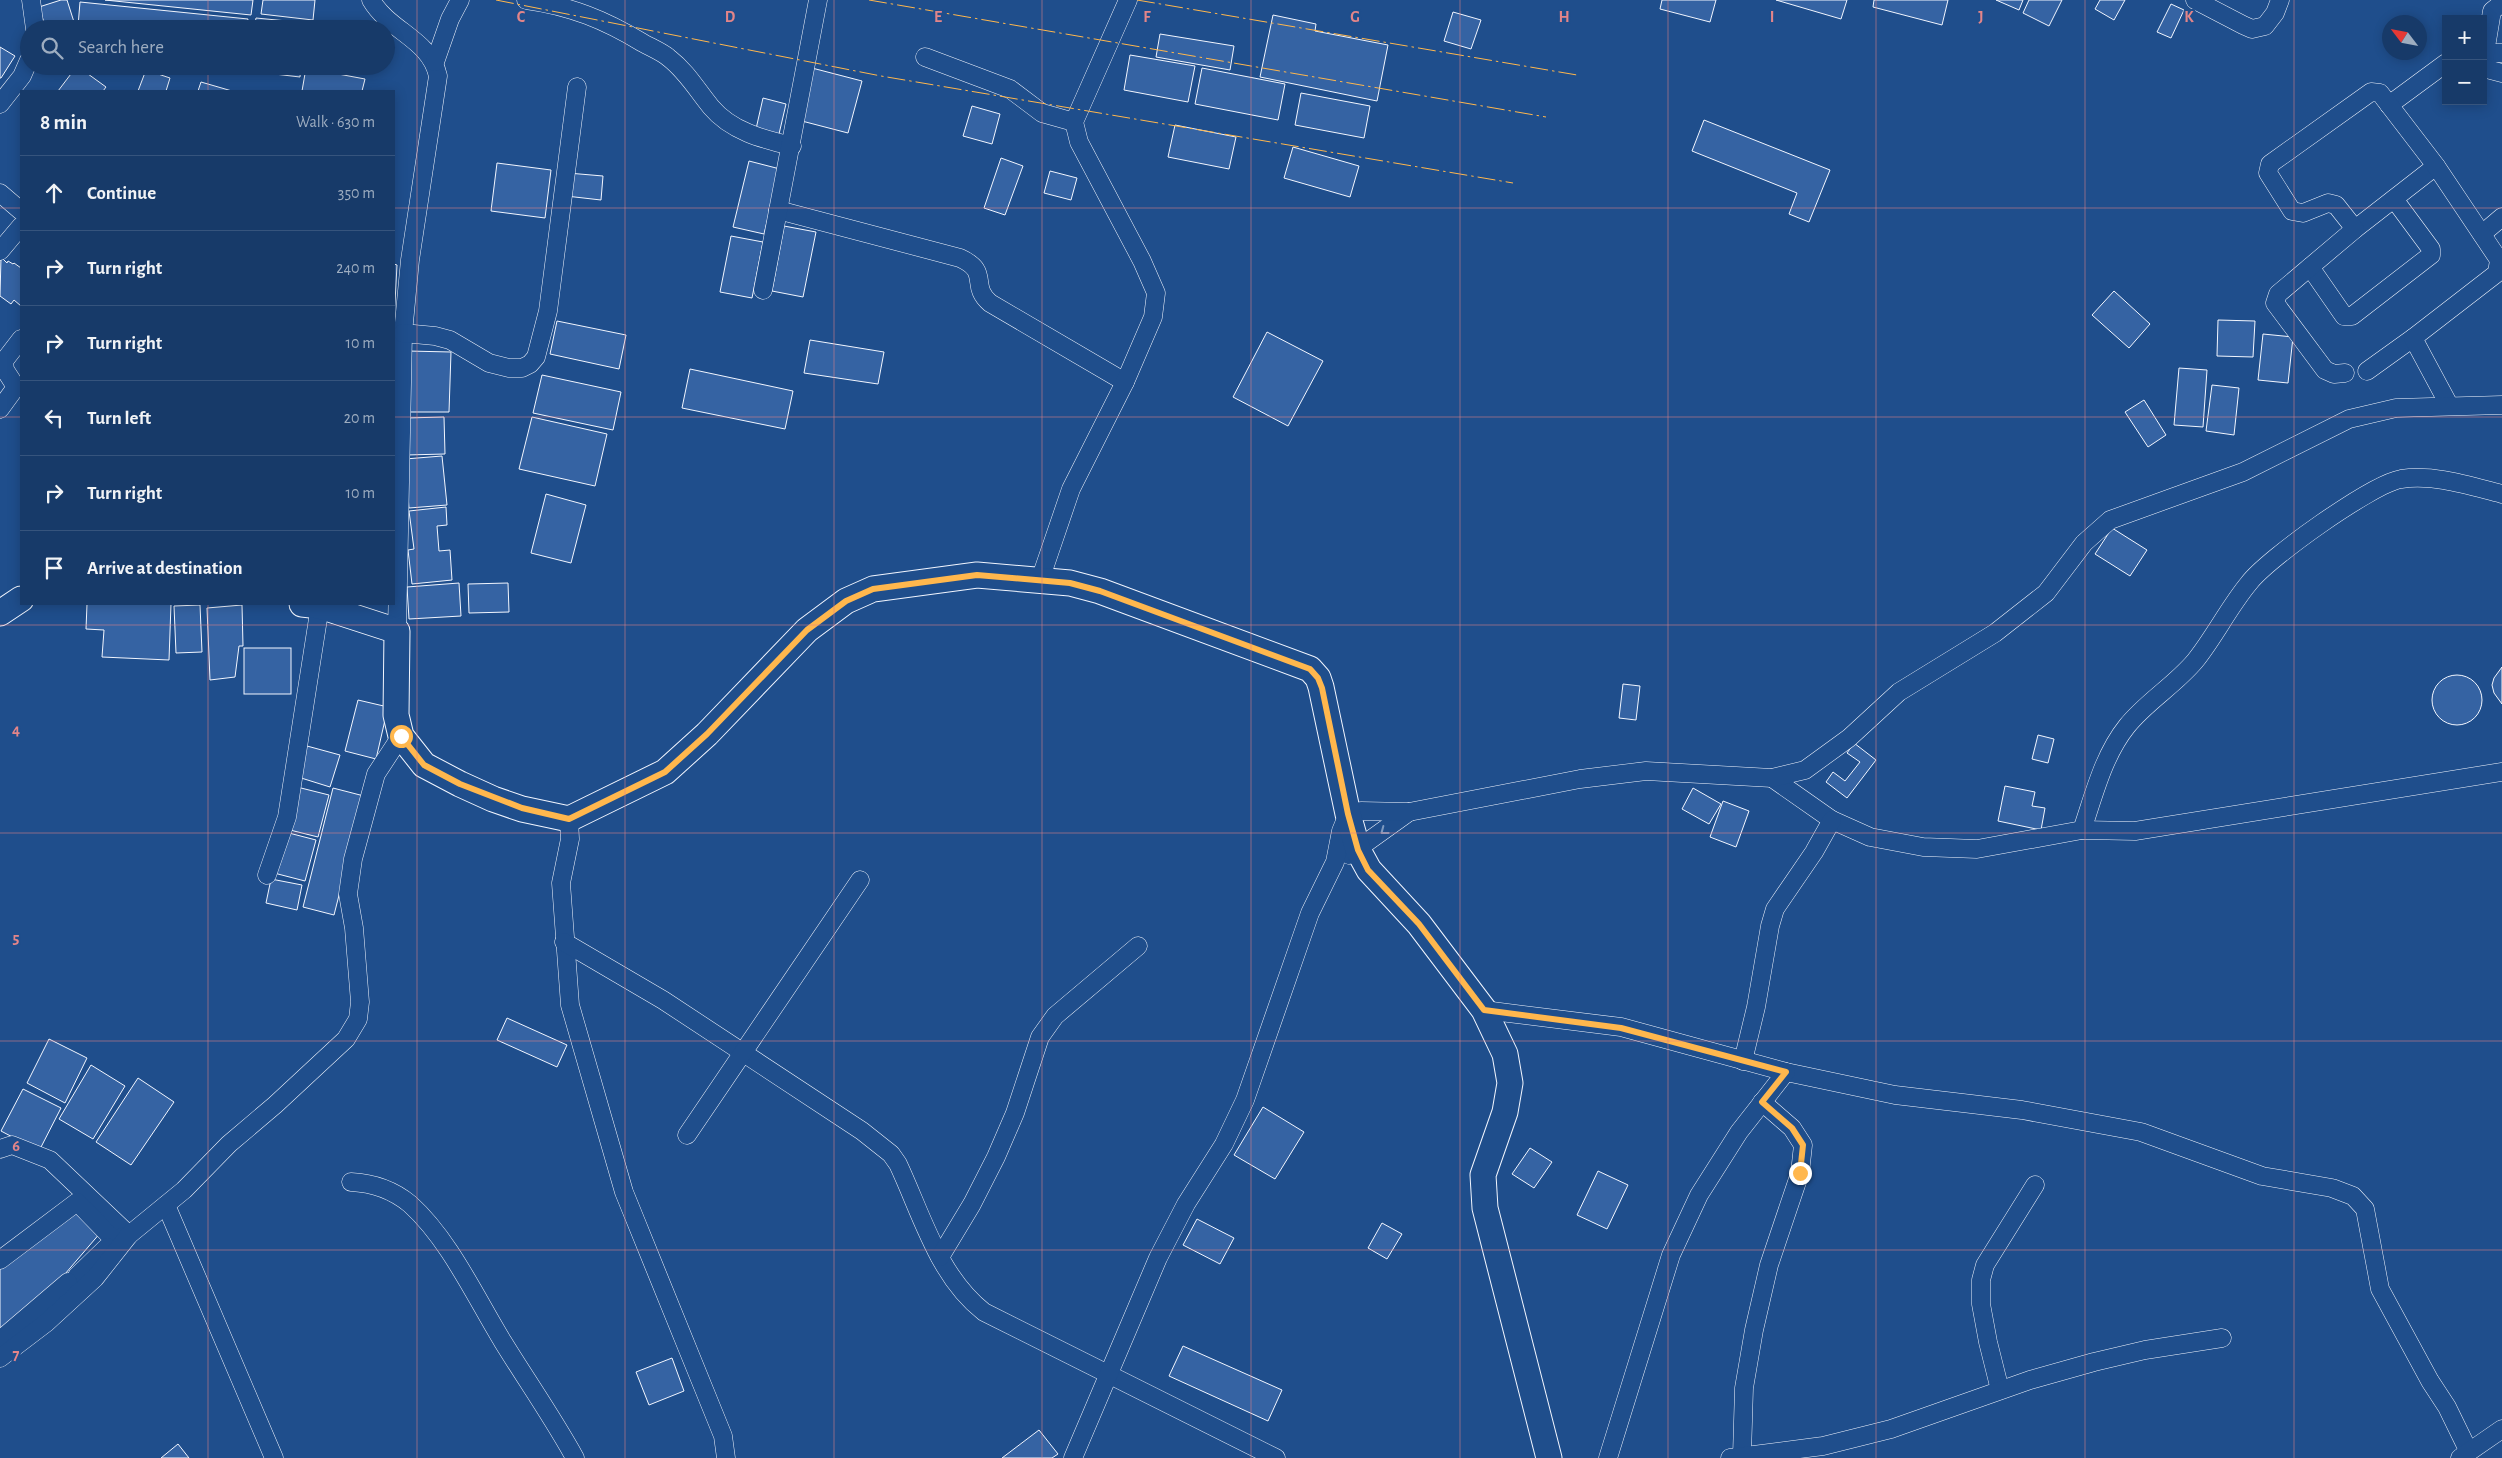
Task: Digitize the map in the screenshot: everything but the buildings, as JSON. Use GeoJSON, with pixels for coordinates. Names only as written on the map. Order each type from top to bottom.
{"type":"FeatureCollection","features":[{"type":"Feature","properties":{"kind":"street"},"geometry":{"type":"LineString","coordinates":[[31,0],[34,20]]}},
{"type":"Feature","properties":{"kind":"street"},"geometry":{"type":"LineString","coordinates":[[370,0],[387,20]]}},
{"type":"Feature","properties":{"kind":"street"},"geometry":{"type":"LineString","coordinates":[[435,62],[450,19],[460,0]]}},
{"type":"Feature","properties":{"kind":"street"},"geometry":{"type":"LineString","coordinates":[[763,290],[792,146],[818,0]]}},
{"type":"Feature","properties":{"kind":"street"},"geometry":{"type":"LineString","coordinates":[[1040,580],[1071,489],[1125,382],[1153,317],[1156,293],[1142,261],[1079,142],[1074,122],[1128,0]]}},
{"type":"Feature","properties":{"kind":"street"},"geometry":{"type":"LineString","coordinates":[[2195,0],[2252,28],[2265,26],[2275,13],[2280,0]]}},
{"type":"Feature","properties":{"kind":"street"},"geometry":{"type":"LineString","coordinates":[[531,1],[582,12],[630,35],[669,58],[690,78],[712,108],[733,126],[762,139],[792,146]]}},
{"type":"Feature","properties":{"kind":"street"},"geometry":{"type":"LineString","coordinates":[[2502,3],[2492,11],[2488,60],[2502,73]]}},
{"type":"Feature","properties":{"kind":"street"},"geometry":{"type":"LineString","coordinates":[[395,28],[425,48],[435,62],[438,76],[410,260],[403,333],[396,715],[401,736],[424,765],[460,784],[522,808],[569,819],[665,772],[707,734],[807,630],[846,601],[873,589],[977,575],[1070,583],[1100,591],[1310,669],[1318,678],[1322,688],[1348,814],[1358,850],[1368,870],[1419,924],[1484,1010],[1505,1054],[1510,1083],[1505,1112],[1483,1175],[1485,1208],[1549,1458]]}},
{"type":"Feature","properties":{"kind":"street"},"geometry":{"type":"LineString","coordinates":[[925,57],[1010,89],[1042,113],[1074,122]]}},
{"type":"Feature","properties":{"kind":"street"},"geometry":{"type":"LineString","coordinates":[[2389,106],[2442,66]]}},
{"type":"Feature","properties":{"kind":"street"},"geometry":{"type":"LineString","coordinates":[[0,104],[22,75]]}},
{"type":"Feature","properties":{"kind":"street"},"geometry":{"type":"LineString","coordinates":[[403,333],[435,336],[450,340],[478,357],[498,366],[522,368],[530,364],[536,357],[548,311],[576,87]]}},
{"type":"Feature","properties":{"kind":"street"},"geometry":{"type":"LineString","coordinates":[[2355,229],[2336,205],[2328,202],[2303,213],[2292,211],[2268,173],[2270,164],[2371,92],[2380,93],[2436,166],[2499,260],[2497,273],[2367,371]]}},
{"type":"Feature","properties":{"kind":"street"},"geometry":{"type":"LineString","coordinates":[[2345,373],[2334,374],[2325,370],[2275,303],[2278,294],[2355,229],[2436,166]]}},
{"type":"Feature","properties":{"kind":"street"},"geometry":{"type":"LineString","coordinates":[[0,193],[20,210]]}},
{"type":"Feature","properties":{"kind":"street"},"geometry":{"type":"LineString","coordinates":[[2310,267],[2344,316],[2352,316],[2431,256],[2431,249],[2394,199]]}},
{"type":"Feature","properties":{"kind":"street"},"geometry":{"type":"LineString","coordinates":[[778,210],[960,258],[971,263],[978,270],[982,296],[990,303],[1125,382]]}},
{"type":"Feature","properties":{"kind":"street"},"geometry":{"type":"LineString","coordinates":[[2482,234],[2502,217]]}},
{"type":"Feature","properties":{"kind":"street"},"geometry":{"type":"LineString","coordinates":[[0,251],[20,227]]}},
{"type":"Feature","properties":{"kind":"street"},"geometry":{"type":"LineString","coordinates":[[2413,338],[2449,405]]}},
{"type":"Feature","properties":{"kind":"street"},"geometry":{"type":"LineString","coordinates":[[0,409],[16,387],[5,370],[4,361],[20,340]]}},
{"type":"Feature","properties":{"kind":"street"},"geometry":{"type":"LineString","coordinates":[[1348,814],[1369,810],[1409,812],[1580,779],[1646,771],[1772,778],[1805,770],[1850,738],[1900,692],[1995,633],[2046,593],[2084,543],[2110,520],[2243,472],[2349,419],[2396,408],[2502,404]]}},
{"type":"Feature","properties":{"kind":"street"},"geometry":{"type":"LineString","coordinates":[[2082,830],[2105,763],[2126,727],[2194,662],[2218,630],[2249,582],[2266,564],[2377,488],[2401,479],[2438,478],[2502,494]]}},
{"type":"Feature","properties":{"kind":"street"},"geometry":{"type":"LineString","coordinates":[[0,613],[20,600]]}},
{"type":"Feature","properties":{"kind":"street"},"geometry":{"type":"LineString","coordinates":[[266,875],[287,817],[311,605],[397,631]]}},
{"type":"Feature","properties":{"kind":"street"},"geometry":{"type":"LineString","coordinates":[[11,1337],[46,1323],[95,1278],[129,1235],[166,1204],[229,1144],[275,1105],[346,1039],[358,1019],[360,1002],[354,928],[348,894],[353,858],[376,774],[401,736]]}},
{"type":"Feature","properties":{"kind":"street"},"geometry":{"type":"LineString","coordinates":[[1772,778],[1832,820],[1870,837],[1923,846],[1978,848],[2082,830],[2135,831],[2502,772]]}},
{"type":"Feature","properties":{"kind":"street"},"geometry":{"type":"LineString","coordinates":[[1335,862],[1358,850],[1409,812]]}},
{"type":"Feature","properties":{"kind":"street"},"geometry":{"type":"LineString","coordinates":[[1073,1458],[1158,1258],[1186,1204],[1224,1144],[1245,1100],[1310,913],[1335,862],[1341,831],[1348,814]]}},
{"type":"Feature","properties":{"kind":"street"},"geometry":{"type":"LineString","coordinates":[[569,819],[570,839],[561,883],[570,1006],[624,1192],[723,1436],[726,1458]]}},
{"type":"Feature","properties":{"kind":"street"},"geometry":{"type":"LineString","coordinates":[[1743,1061],[1776,909],[1814,852],[1832,820]]}},
{"type":"Feature","properties":{"kind":"street"},"geometry":{"type":"LineString","coordinates":[[687,1136],[860,880]]}},
{"type":"Feature","properties":{"kind":"street"},"geometry":{"type":"LineString","coordinates":[[564,942],[664,1000],[862,1131],[890,1154],[898,1164],[940,1257],[961,1291],[984,1312],[1276,1458]]}},
{"type":"Feature","properties":{"kind":"street"},"geometry":{"type":"LineString","coordinates":[[940,1257],[972,1204],[996,1157],[1015,1113],[1040,1037],[1055,1016],[1138,946]]}},
{"type":"Feature","properties":{"kind":"street"},"geometry":{"type":"LineString","coordinates":[[1484,1010],[1621,1028],[1786,1072],[1895,1095],[2022,1110],[2141,1132],[2262,1176],[2332,1188],[2353,1196],[2365,1209],[2380,1289],[2430,1381],[2447,1407],[2463,1454],[2502,1429]]}},
{"type":"Feature","properties":{"kind":"street"},"geometry":{"type":"LineString","coordinates":[[1608,1458],[1671,1255],[1699,1195],[1739,1132],[1786,1072]]}},
{"type":"Feature","properties":{"kind":"street"},"geometry":{"type":"LineString","coordinates":[[1762,1102],[1792,1128],[1803,1145],[1800,1173],[1768,1265],[1754,1330],[1744,1388],[1736,1457],[1823,1446],[1857,1438],[1891,1429],[2000,1390],[2094,1362],[2145,1350],[2222,1338]]}},
{"type":"Feature","properties":{"kind":"street"},"geometry":{"type":"LineString","coordinates":[[0,1149],[12,1144],[50,1160],[129,1235]]}},
{"type":"Feature","properties":{"kind":"street"},"geometry":{"type":"LineString","coordinates":[[351,1182],[369,1183],[399,1196],[410,1205],[438,1236],[521,1372],[553,1417],[575,1458]]}},
{"type":"Feature","properties":{"kind":"street"},"geometry":{"type":"LineString","coordinates":[[2000,1390],[1981,1304],[1981,1280],[1986,1265],[2035,1185]]}},
{"type":"Feature","properties":{"kind":"street"},"geometry":{"type":"LineString","coordinates":[[0,1260],[77,1202],[111,1237],[116,1238],[129,1235]]}},
{"type":"Feature","properties":{"kind":"street"},"geometry":{"type":"LineString","coordinates":[[166,1204],[274,1458]]}},
{"type":"Feature","properties":{"kind":"street"},"geometry":{"type":"LineString","coordinates":[[0,1358],[11,1337],[72,1279],[104,1252],[111,1237]]}},
{"type":"Feature","properties":{"kind":"power"},"geometry":{"type":"LineString","coordinates":[[496,0],[881,76],[1513,183]]}},
{"type":"Feature","properties":{"kind":"power"},"geometry":{"type":"LineString","coordinates":[[869,0],[1546,117]]}},
{"type":"Feature","properties":{"kind":"power"},"geometry":{"type":"LineString","coordinates":[[1137,0],[1577,75]]}},
{"type":"Feature","properties":{"kind":"route"},"geometry":{"type":"LineString","coordinates":[[401,736],[424,765],[460,784],[493,799],[569,819],[665,772],[707,734],[807,630],[846,601],[873,589],[977,575],[1070,583],[1100,591],[1301,664],[1310,669],[1318,678],[1322,688],[1348,814],[1358,850],[1368,870],[1419,924],[1484,1010],[1621,1028],[1786,1072],[1762,1102],[1792,1128],[1803,1145],[1800,1173]]}}]}
